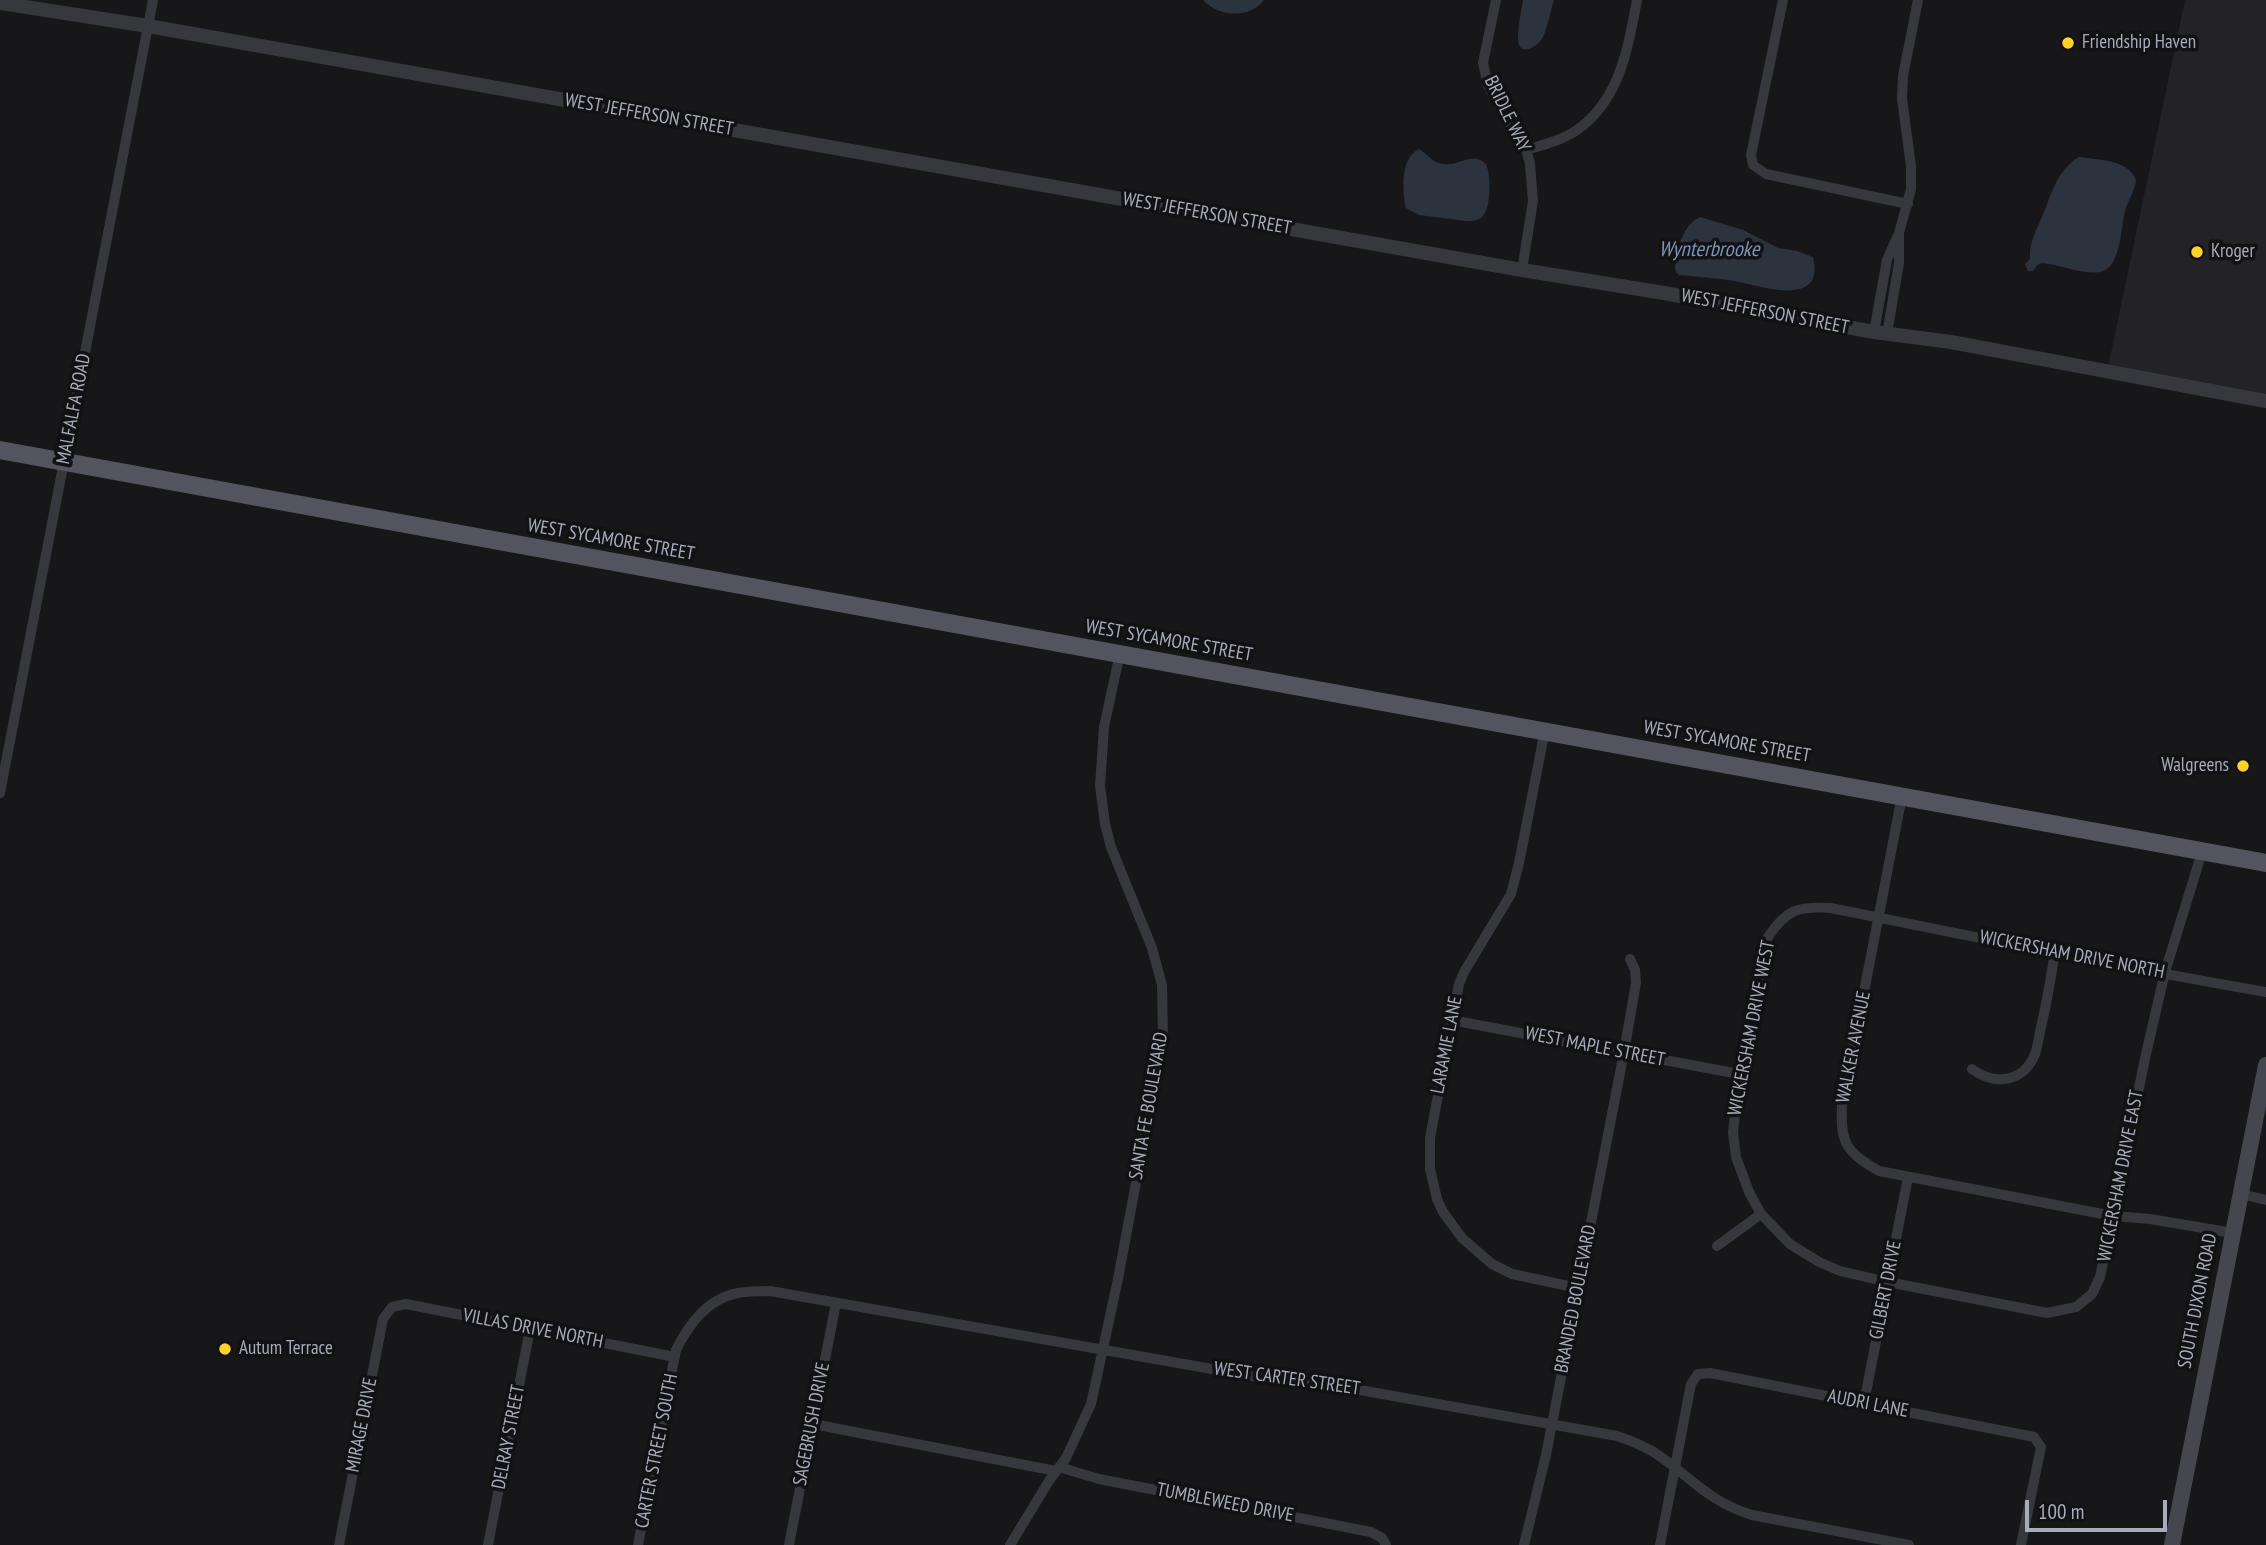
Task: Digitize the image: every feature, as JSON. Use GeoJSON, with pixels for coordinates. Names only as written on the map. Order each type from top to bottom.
{"type":"FeatureCollection","features":[{"type":"Feature","properties":{"kind":"main road","name":"WEST SYCAMORE STREET"},"geometry":{"type":"LineString","coordinates":[[0,450],[2266,863]]}},
{"type":"Feature","properties":{"kind":"main road","name":"SOUTH DIXON ROAD"},"geometry":{"type":"LineString","coordinates":[[2172,1545],[2266,1065]]}},
{"type":"Feature","properties":{"kind":"street","name":"MALFALFA ROAD"},"geometry":{"type":"LineString","coordinates":[[0,793],[153,0]]}},
{"type":"Feature","properties":{"kind":"street","name":"BRIDLE WAY"},"geometry":{"type":"LineString","coordinates":[[1496,0],[1483,63],[1488,85],[1527,150],[1533,201],[1522,270]]}},
{"type":"Feature","properties":{"kind":"street"},"geometry":{"type":"LineString","coordinates":[[1527,150],[1577,131],[1599,110],[1619,78],[1637,0]]}},
{"type":"Feature","properties":{"kind":"street"},"geometry":{"type":"LineString","coordinates":[[1783,0],[1751,155],[1753,164],[1766,174],[1908,204]]}},
{"type":"Feature","properties":{"kind":"street"},"geometry":{"type":"LineString","coordinates":[[1880,333],[1901,250],[1899,233],[1908,204],[1911,166],[1902,99],[1903,76],[1918,0]]}},
{"type":"Feature","properties":{"kind":"street","name":"WEST JEFFERSON STREET"},"geometry":{"type":"LineString","coordinates":[[0,3],[148,26],[1880,333],[1951,342],[2266,401]]}},
{"type":"Feature","properties":{"kind":"street","name":"SANTA FE BOULEVARD"},"geometry":{"type":"LineString","coordinates":[[1010,1545],[1066,1458],[1086,1420],[1104,1349],[1160,1065],[1163,1038],[1162,985],[1152,948],[1111,847],[1100,786],[1104,727],[1120,653]]}},
{"type":"Feature","properties":{"kind":"street","name":"LARAMIE LANE"},"geometry":{"type":"LineString","coordinates":[[1545,730],[1511,894],[1459,984],[1430,1138],[1430,1169],[1443,1212],[1462,1238],[1492,1264],[1512,1273],[1578,1288]]}},
{"type":"Feature","properties":{"kind":"street","name":"WALKER AVENUE"},"geometry":{"type":"LineString","coordinates":[[1902,796],[1842,1105],[1841,1128],[1847,1145],[1859,1160],[1879,1171],[1908,1178],[2113,1216],[2150,1219],[2232,1233]]}},
{"type":"Feature","properties":{"kind":"street","name":"WICKERSHAM DRIVE EAST"},"geometry":{"type":"LineString","coordinates":[[1888,1282],[2047,1313],[2076,1307],[2092,1294],[2100,1277],[2165,972],[2202,852]]}},
{"type":"Feature","properties":{"kind":"street","name":"WICKERSHAM DRIVE WEST"},"geometry":{"type":"LineString","coordinates":[[1879,918],[1830,908],[1806,907],[1778,923],[1768,937],[1739,1074],[1733,1124],[1736,1157],[1749,1192],[1761,1214],[1790,1244],[1840,1271],[1888,1282]]}},
{"type":"Feature","properties":{"kind":"street","name":"WICKERSHAM DRIVE NORTH"},"geometry":{"type":"LineString","coordinates":[[1879,918],[2266,992]]}},
{"type":"Feature","properties":{"kind":"street"},"geometry":{"type":"LineString","coordinates":[[1972,1069],[1992,1080],[2006,1080],[2025,1070],[2035,1055],[2056,952]]}},
{"type":"Feature","properties":{"kind":"street","name":"BRANDED BOULEVARD"},"geometry":{"type":"LineString","coordinates":[[1524,1545],[1552,1424],[1624,1052],[1636,983],[1635,970],[1630,959]]}},
{"type":"Feature","properties":{"kind":"street","name":"WEST MAPLE STREET"},"geometry":{"type":"LineString","coordinates":[[1451,1020],[1739,1074]]}},
{"type":"Feature","properties":{"kind":"street","name":"GILBERT DRIVE"},"geometry":{"type":"LineString","coordinates":[[1864,1403],[1908,1178]]}},
{"type":"Feature","properties":{"kind":"street"},"geometry":{"type":"LineString","coordinates":[[2240,1194],[2266,1199]]}},
{"type":"Feature","properties":{"kind":"street"},"geometry":{"type":"LineString","coordinates":[[1717,1246],[1761,1214]]}},
{"type":"Feature","properties":{"kind":"street","name":"WEST CARTER STREET"},"geometry":{"type":"LineString","coordinates":[[675,1357],[686,1329],[713,1303],[737,1293],[771,1291],[1280,1381],[1304,1380],[1617,1436],[1651,1451],[1705,1494],[1735,1510],[1909,1545]]}},
{"type":"Feature","properties":{"kind":"street","name":"SAGEBRUSH DRIVE"},"geometry":{"type":"LineString","coordinates":[[789,1545],[836,1303]]}},
{"type":"Feature","properties":{"kind":"street","name":"VILLAS DRIVE NORTH"},"geometry":{"type":"LineString","coordinates":[[392,1307],[406,1304],[675,1357]]}},
{"type":"Feature","properties":{"kind":"street","name":"MIRAGE DRIVE"},"geometry":{"type":"LineString","coordinates":[[339,1545],[383,1319],[392,1307]]}},
{"type":"Feature","properties":{"kind":"street","name":"DELRAY STREET"},"geometry":{"type":"LineString","coordinates":[[488,1545],[530,1329]]}},
{"type":"Feature","properties":{"kind":"street","name":"CARTER STREET SOUTH"},"geometry":{"type":"LineString","coordinates":[[638,1545],[675,1357]]}},
{"type":"Feature","properties":{"kind":"street","name":"AUDRI LANE"},"geometry":{"type":"LineString","coordinates":[[1675,1468],[1691,1384],[1696,1376],[1710,1373],[2028,1435],[2039,1442],[2041,1447],[2021,1545]]}},
{"type":"Feature","properties":{"kind":"street","name":"TUMBLEWEED DRIVE"},"geometry":{"type":"LineString","coordinates":[[813,1424],[1058,1469],[1371,1532],[1382,1538],[1386,1545]]}},
{"type":"Feature","properties":{"kind":"street"},"geometry":{"type":"LineString","coordinates":[[1660,1545],[1675,1468]]}},
{"type":"Feature","properties":{"kind":"shaded area"},"geometry":{"type":"Polygon","coordinates":[[[2185,0],[2266,0],[2266,402],[2107,372],[2185,0]]]}},
{"type":"Feature","properties":{"kind":"water"},"geometry":{"type":"Polygon","coordinates":[[[1203,0],[1264,0],[1251,10],[1234,13],[1217,10],[1203,0]]]}},
{"type":"Feature","properties":{"kind":"water"},"geometry":{"type":"Polygon","coordinates":[[[1523,0],[1554,0],[1543,37],[1537,45],[1528,49],[1521,48],[1518,38],[1523,0]]]}},
{"type":"Feature","properties":{"kind":"water"},"geometry":{"type":"Polygon","coordinates":[[[1419,149],[1439,163],[1475,159],[1486,164],[1489,191],[1488,206],[1483,216],[1477,220],[1466,221],[1419,215],[1406,208],[1403,184],[1405,167],[1413,153],[1419,149]]]}},
{"type":"Feature","properties":{"kind":"water"},"geometry":{"type":"Polygon","coordinates":[[[2079,157],[2119,164],[2132,173],[2136,180],[2125,211],[2117,253],[2109,267],[2103,271],[2082,271],[2042,263],[2033,271],[2028,271],[2025,264],[2030,259],[2032,242],[2052,192],[2065,168],[2079,157]]]}},
{"type":"Feature","properties":{"kind":"water","name":"Wynterbrooke"},"geometry":{"type":"Polygon","coordinates":[[[1700,217],[1743,230],[1778,248],[1813,257],[1814,273],[1810,283],[1800,289],[1788,290],[1679,275],[1675,268],[1682,239],[1689,226],[1700,217]]]}},
{"type":"Feature","properties":{"kind":"place","name":"Friendship Haven"},"geometry":{"type":"Point","coordinates":[2068,43]}},
{"type":"Feature","properties":{"kind":"place","name":"Kroger"},"geometry":{"type":"Point","coordinates":[2197,252]}},
{"type":"Feature","properties":{"kind":"place","name":"Walgreens"},"geometry":{"type":"Point","coordinates":[2243,766]}},
{"type":"Feature","properties":{"kind":"place","name":"Autum Terrace"},"geometry":{"type":"Point","coordinates":[225,1349]}}]}
